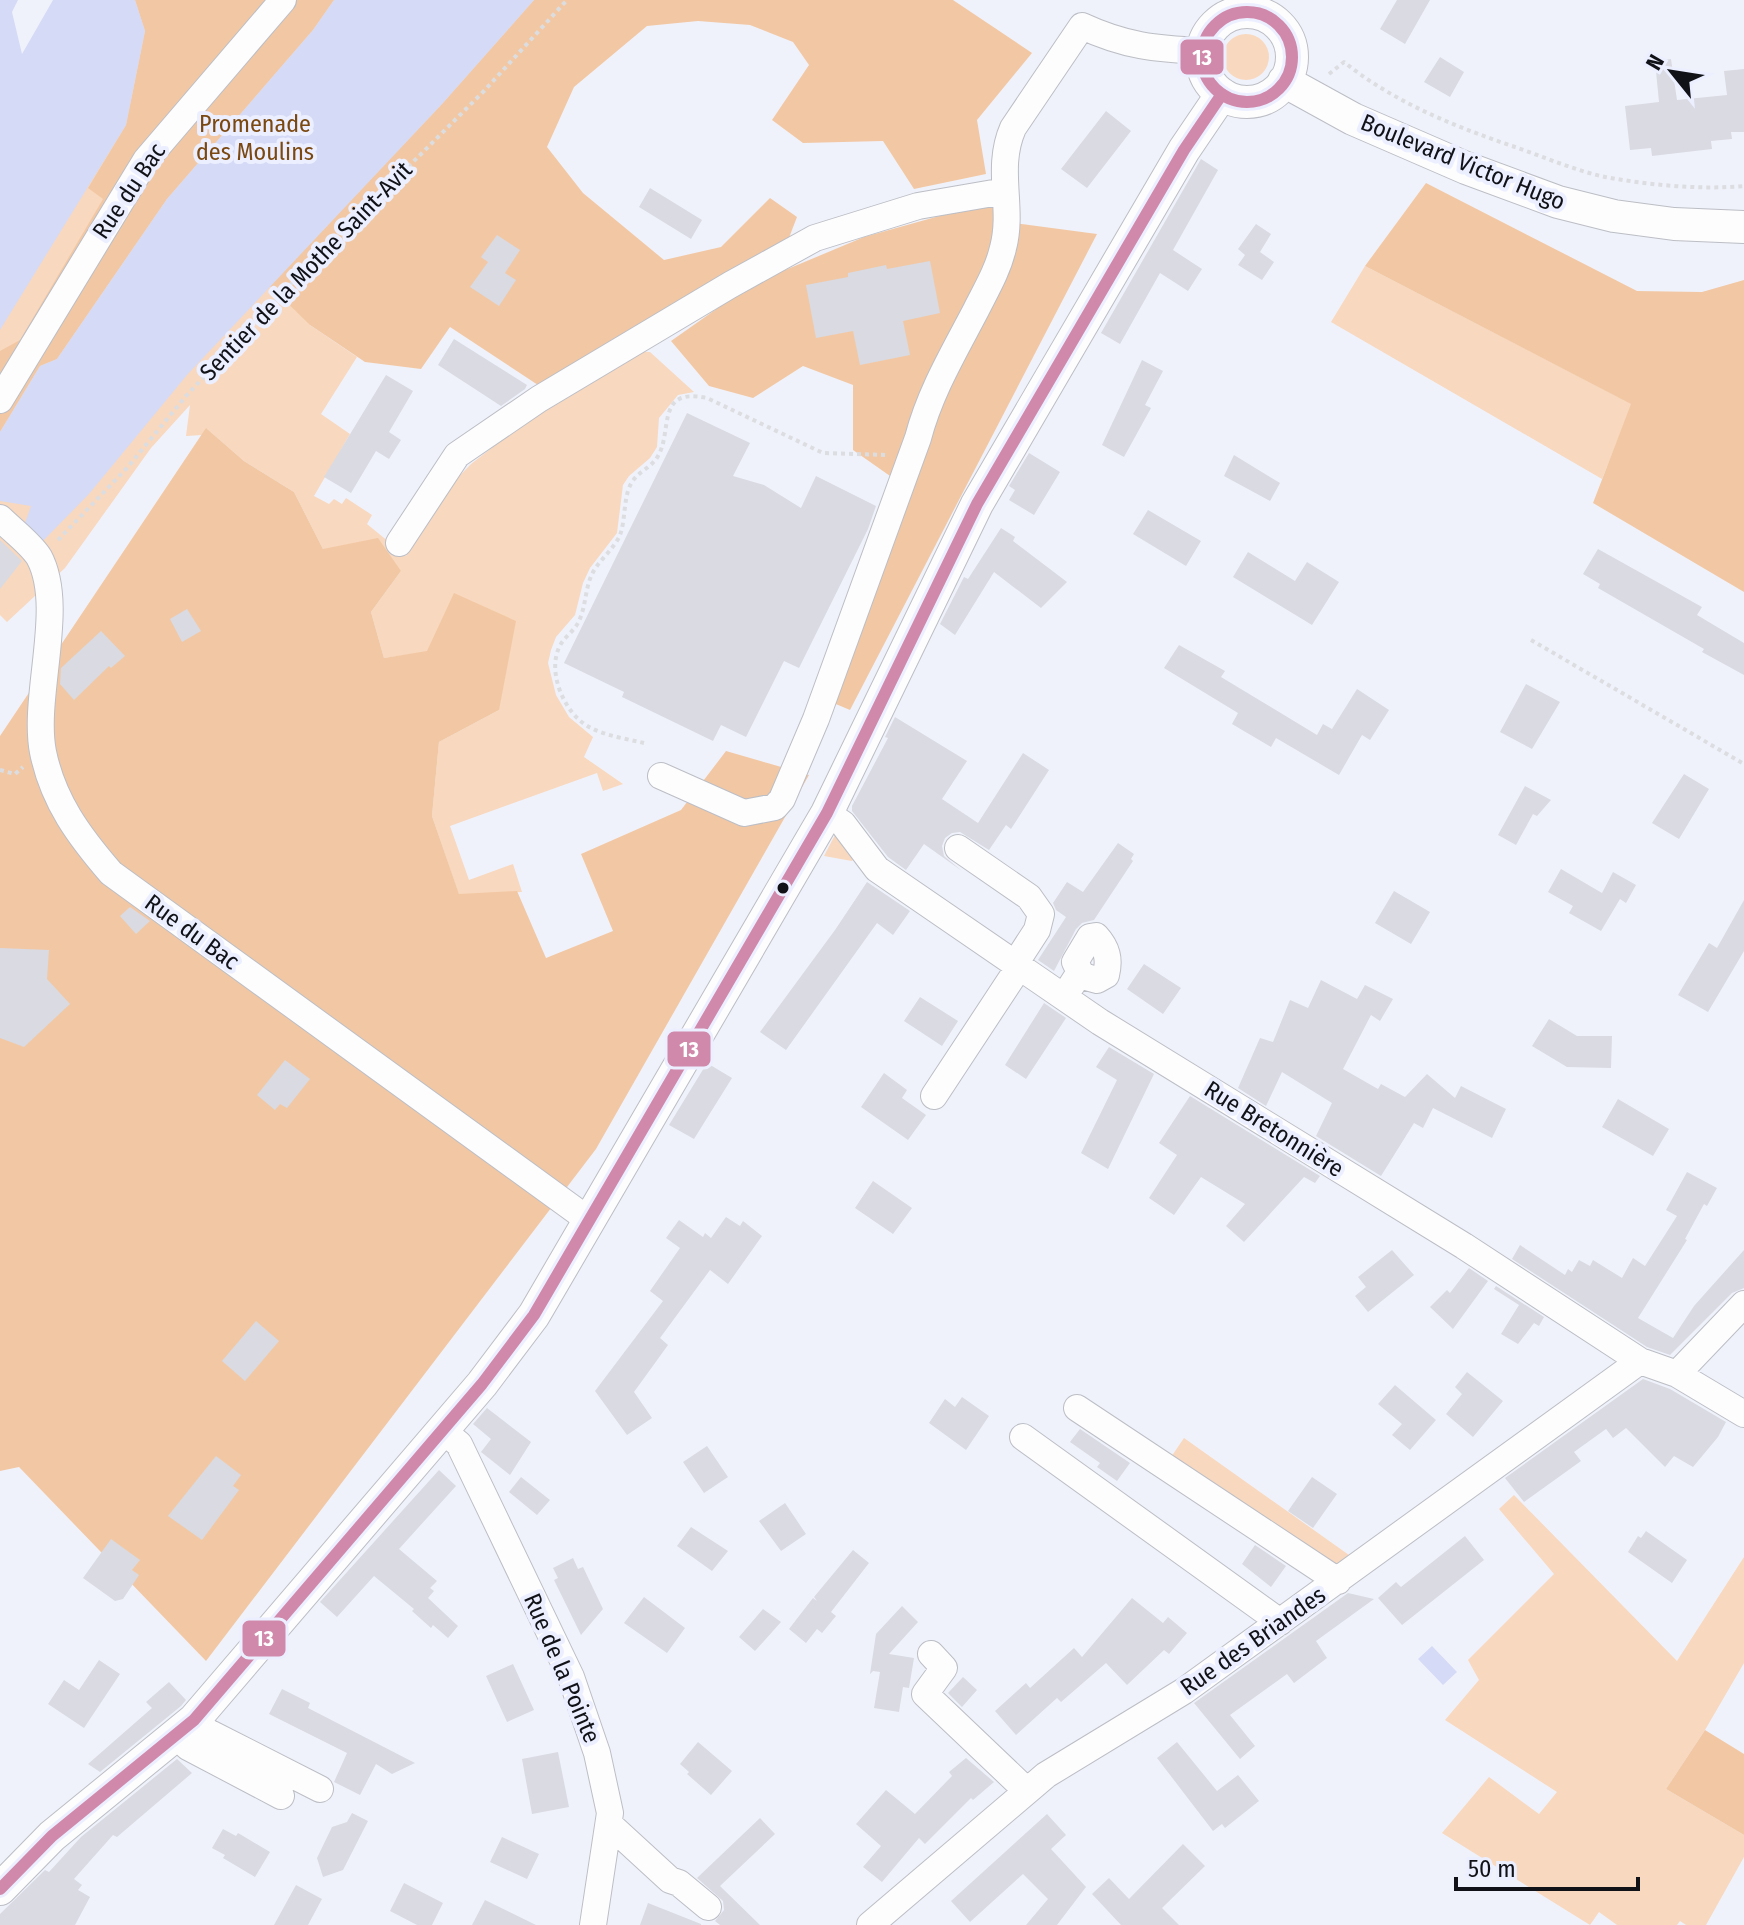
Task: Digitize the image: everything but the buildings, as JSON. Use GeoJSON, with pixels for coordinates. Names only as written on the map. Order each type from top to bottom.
{"type":"FeatureCollection","features":[{"type":"Feature","properties":{"kind":"main road"},"geometry":{"type":"LineString","coordinates":[[1283,11],[1284,32],[1291,57],[1284,81],[1275,92],[1249,102],[1222,94],[1205,76],[1202,51],[1206,38],[1224,18],[1237,13],[1264,15],[1283,11]]}},
{"type":"Feature","properties":{"kind":"main road","name":"Boulevard Victor Hugo"},"geometry":{"type":"LineString","coordinates":[[1284,81],[1381,131],[1466,168],[1558,202],[1614,216],[1674,224],[1744,227]]}},
{"type":"Feature","properties":{"kind":"main road"},"geometry":{"type":"LineString","coordinates":[[0,1889],[52,1836],[185,1727],[443,1431],[519,1337],[547,1296],[827,813],[977,504],[1184,150],[1222,94]]}},
{"type":"Feature","properties":{"kind":"street","name":"Rue du Bac"},"geometry":{"type":"LineString","coordinates":[[0,400],[146,160],[283,0]]}},
{"type":"Feature","properties":{"kind":"street"},"geometry":{"type":"LineString","coordinates":[[661,776],[744,813],[775,807],[782,799],[816,719],[918,438],[927,405],[993,278],[1003,251],[1007,229],[1005,146],[1013,128],[1082,26],[1113,40],[1173,50],[1202,51]]}},
{"type":"Feature","properties":{"kind":"street"},"geometry":{"type":"LineString","coordinates":[[399,543],[457,455],[539,399],[730,285],[815,238],[918,206],[1005,191]]}},
{"type":"Feature","properties":{"kind":"street","name":"Rue du Bac"},"geometry":{"type":"LineString","coordinates":[[0,518],[43,550],[40,559],[49,613],[43,750],[61,806],[79,836],[111,873],[590,1221]]}},
{"type":"Feature","properties":{"kind":"street","name":"Rue Bretonnière"},"geometry":{"type":"LineString","coordinates":[[827,813],[843,824],[877,869],[1017,965],[1072,986],[1640,1361],[1677,1374],[1744,1414]]}},
{"type":"Feature","properties":{"kind":"street"},"geometry":{"type":"LineString","coordinates":[[934,1096],[1017,965],[1037,930],[1041,914],[1029,897],[958,848]]}},
{"type":"Feature","properties":{"kind":"street"},"geometry":{"type":"LineString","coordinates":[[1677,1374],[1744,1304]]}},
{"type":"Feature","properties":{"kind":"street","name":"Rue des Briandes"},"geometry":{"type":"LineString","coordinates":[[870,1925],[1046,1775],[1184,1691],[1640,1361]]}},
{"type":"Feature","properties":{"kind":"street"},"geometry":{"type":"LineString","coordinates":[[1077,1408],[1338,1581]]}},
{"type":"Feature","properties":{"kind":"street","name":"Rue de la Pointe"},"geometry":{"type":"LineString","coordinates":[[443,1431],[459,1444],[571,1677],[597,1753],[610,1813],[593,1925]]}},
{"type":"Feature","properties":{"kind":"street"},"geometry":{"type":"LineString","coordinates":[[1023,1437],[1280,1622]]}},
{"type":"Feature","properties":{"kind":"street"},"geometry":{"type":"LineString","coordinates":[[931,1654],[944,1668],[925,1694],[1027,1791]]}},
{"type":"Feature","properties":{"kind":"street"},"geometry":{"type":"LineString","coordinates":[[281,1796],[188,1747],[185,1727],[208,1732],[320,1789]]}},
{"type":"Feature","properties":{"kind":"street"},"geometry":{"type":"LineString","coordinates":[[609,1824],[670,1880],[679,1883],[708,1907]]}},
{"type":"Feature","properties":{"kind":"path","name":"Sentier de la Mothe Saint-Avit"},"geometry":{"type":"LineString","coordinates":[[43,550],[110,487],[186,396],[292,283],[484,91],[567,0]]}},
{"type":"Feature","properties":{"kind":"path"},"geometry":{"type":"LineString","coordinates":[[1326,77],[1344,62],[1372,85],[1411,106],[1469,131],[1603,176],[1696,189],[1744,186]]}},
{"type":"Feature","properties":{"kind":"path"},"geometry":{"type":"LineString","coordinates":[[644,743],[598,731],[579,720],[558,686],[554,662],[561,643],[580,619],[590,578],[618,539],[630,485],[659,456],[665,424],[673,406],[693,395],[707,398],[823,453],[888,455]]}},
{"type":"Feature","properties":{"kind":"path"},"geometry":{"type":"LineString","coordinates":[[1531,640],[1744,764]]}},
{"type":"Feature","properties":{"kind":"green space","name":"Promenade des Moulins"},"geometry":{"type":"Polygon","coordinates":[[[131,0],[580,0],[310,325],[357,357],[321,414],[350,434],[314,496],[329,504],[334,499],[342,504],[346,498],[372,515],[367,524],[406,556],[442,494],[471,464],[543,408],[629,351],[650,352],[694,392],[678,395],[659,418],[657,447],[623,485],[617,533],[590,568],[575,615],[556,637],[548,663],[556,695],[569,717],[593,737],[584,757],[623,784],[603,791],[597,773],[450,826],[469,880],[513,864],[522,892],[459,895],[432,816],[439,742],[499,710],[427,652],[384,658],[371,612],[401,571],[323,549],[294,492],[244,461],[207,429],[202,435],[186,436],[190,405],[151,448],[65,568],[7,622],[0,615],[0,320],[131,0]]]}},
{"type":"Feature","properties":{"kind":"green space"},"geometry":{"type":"Polygon","coordinates":[[[1246,34],[1263,40],[1269,57],[1263,74],[1246,80],[1229,74],[1223,57],[1229,40],[1246,34]]]}},
{"type":"Feature","properties":{"kind":"green space"},"geometry":{"type":"Polygon","coordinates":[[[1365,266],[1632,404],[1602,479],[1331,322],[1365,266]]]}},
{"type":"Feature","properties":{"kind":"green space"},"geometry":{"type":"Polygon","coordinates":[[[835,835],[854,858],[852,861],[824,856],[835,835]]]}},
{"type":"Feature","properties":{"kind":"green space"},"geometry":{"type":"Polygon","coordinates":[[[1184,1438],[1349,1555],[1332,1572],[1169,1460],[1184,1438]]]}},
{"type":"Feature","properties":{"kind":"green space"},"geometry":{"type":"Polygon","coordinates":[[[1514,1495],[1677,1661],[1744,1557],[1744,1663],[1666,1789],[1744,1835],[1744,1857],[1706,1925],[1686,1925],[1680,1921],[1677,1925],[1617,1925],[1599,1912],[1590,1925],[1442,1833],[1489,1777],[1539,1814],[1557,1792],[1445,1720],[1479,1680],[1468,1660],[1554,1574],[1499,1509],[1514,1495]]]}},
{"type":"Feature","properties":{"kind":"shaded area"},"geometry":{"type":"Polygon","coordinates":[[[135,0],[334,0],[313,30],[167,199],[57,359],[40,366],[0,432],[0,351],[20,340],[103,199],[88,188],[126,125],[145,31],[135,0]]]}},
{"type":"Feature","properties":{"kind":"shaded area"},"geometry":{"type":"Polygon","coordinates":[[[534,0],[953,0],[1032,53],[977,120],[986,174],[914,189],[883,141],[803,143],[772,120],[809,65],[793,42],[750,25],[698,21],[647,26],[574,87],[547,147],[583,193],[664,260],[721,247],[770,198],[797,217],[787,243],[538,385],[450,327],[421,369],[365,362],[310,325],[270,286],[442,104],[534,0]]]}},
{"type":"Feature","properties":{"kind":"shaded area"},"geometry":{"type":"Polygon","coordinates":[[[1426,183],[1637,291],[1702,292],[1744,280],[1744,592],[1593,503],[1631,404],[1365,266],[1426,183]]]}},
{"type":"Feature","properties":{"kind":"shaded area"},"geometry":{"type":"Polygon","coordinates":[[[993,201],[998,221],[1097,234],[850,710],[831,702],[910,490],[853,450],[853,385],[803,366],[753,398],[709,386],[671,341],[752,284],[864,237],[993,201]]]}},
{"type":"Feature","properties":{"kind":"shaded area"},"geometry":{"type":"Polygon","coordinates":[[[206,428],[244,461],[294,492],[323,549],[378,538],[401,571],[371,612],[384,658],[427,651],[454,593],[516,621],[499,710],[439,742],[432,816],[459,894],[517,891],[546,958],[613,931],[581,854],[681,810],[726,751],[809,775],[596,1149],[206,1661],[19,1467],[0,1471],[0,736],[206,428]]]}},
{"type":"Feature","properties":{"kind":"shaded area"},"geometry":{"type":"Polygon","coordinates":[[[1705,1730],[1744,1754],[1744,1835],[1666,1789],[1705,1730]]]}},
{"type":"Feature","properties":{"kind":"water"},"geometry":{"type":"Polygon","coordinates":[[[0,0],[18,0],[12,12],[22,54],[53,0],[135,0],[145,31],[126,125],[0,330],[0,0]]]}},
{"type":"Feature","properties":{"kind":"water"},"geometry":{"type":"Polygon","coordinates":[[[334,0],[534,0],[442,104],[187,375],[89,494],[41,543],[24,526],[31,506],[0,501],[0,432],[40,366],[57,359],[167,199],[313,30],[334,0]]]}},
{"type":"Feature","properties":{"kind":"water"},"geometry":{"type":"Polygon","coordinates":[[[1432,1646],[1457,1672],[1443,1685],[1418,1659],[1432,1646]]]}},
{"type":"Feature","properties":{"kind":"transit line","name":"13"},"geometry":{"type":"LineString","coordinates":[[1247,12],[1264,16],[1279,25],[1288,40],[1292,57],[1288,74],[1279,89],[1264,98],[1247,102],[1230,98],[1215,89],[1206,74],[1202,57],[1206,40],[1215,25],[1230,16],[1247,12]]}},
{"type":"Feature","properties":{"kind":"transit line","name":"13"},"geometry":{"type":"LineString","coordinates":[[0,1889],[52,1836],[194,1720],[482,1384],[534,1315],[827,813],[977,504],[1184,150],[1222,94]]}}]}
